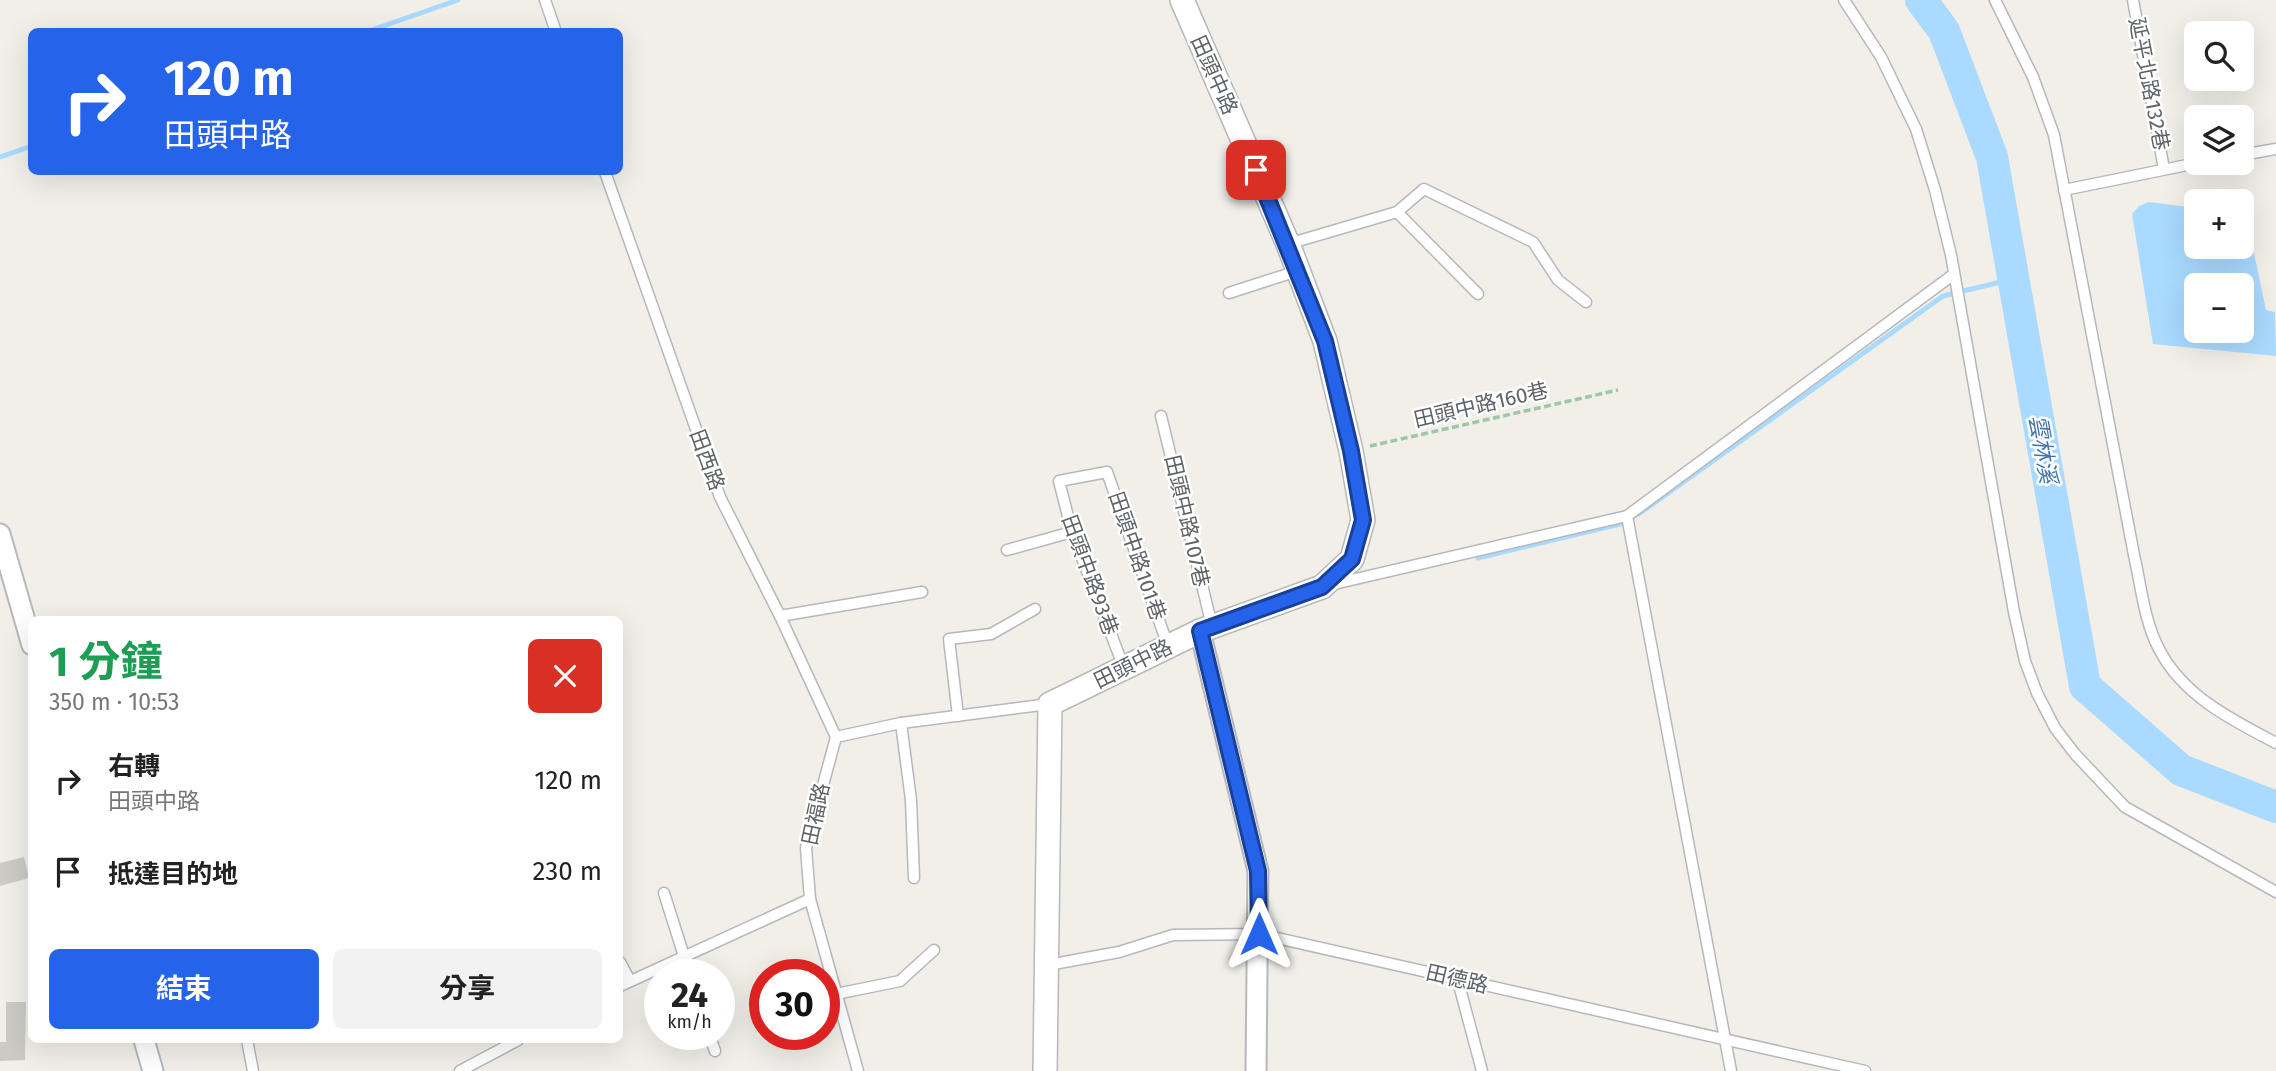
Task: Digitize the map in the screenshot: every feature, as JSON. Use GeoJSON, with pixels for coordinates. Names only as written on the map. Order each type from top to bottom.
{"type":"FeatureCollection","features":[{"type":"Feature","properties":{"kind":"street","name":"田頭中路"},"geometry":{"type":"LineString","coordinates":[[1050,704],[1206,629],[1322,587],[1352,559],[1363,520],[1351,451],[1325,341],[1288,244],[1182,0]]}},
{"type":"Feature","properties":{"kind":"street"},"geometry":{"type":"LineString","coordinates":[[0,534],[28,631]]}},
{"type":"Feature","properties":{"kind":"street"},"geometry":{"type":"LineString","coordinates":[[1206,629],[1258,871],[1256,1071]]}},
{"type":"Feature","properties":{"kind":"street"},"geometry":{"type":"LineString","coordinates":[[1045,1071],[1050,704]]}},
{"type":"Feature","properties":{"kind":"street"},"geometry":{"type":"LineString","coordinates":[[145,1043],[153,1071]]}},
{"type":"Feature","properties":{"kind":"lane"},"geometry":{"type":"LineString","coordinates":[[545,0],[555,28]]}},
{"type":"Feature","properties":{"kind":"lane"},"geometry":{"type":"LineString","coordinates":[[1843,0],[1881,57],[1916,129],[1935,190],[1954,274],[2025,661],[2055,728],[2075,754],[2125,807],[2276,892]]}},
{"type":"Feature","properties":{"kind":"lane"},"geometry":{"type":"LineString","coordinates":[[1995,0],[2034,77],[2054,135],[2134,555],[2146,610],[2158,648],[2187,686],[2221,715],[2276,743]]}},
{"type":"Feature","properties":{"kind":"lane","name":"延平北路132巷"},"geometry":{"type":"LineString","coordinates":[[2133,0],[2164,169]]}},
{"type":"Feature","properties":{"kind":"lane"},"geometry":{"type":"LineString","coordinates":[[2254,153],[2276,149]]}},
{"type":"Feature","properties":{"kind":"lane"},"geometry":{"type":"LineString","coordinates":[[2064,190],[2184,165]]}},
{"type":"Feature","properties":{"kind":"lane","name":"田西路"},"geometry":{"type":"LineString","coordinates":[[606,175],[720,497],[780,616],[836,737]]}},
{"type":"Feature","properties":{"kind":"lane"},"geometry":{"type":"LineString","coordinates":[[1288,244],[1397,212],[1424,189],[1533,242],[1558,280],[1586,302]]}},
{"type":"Feature","properties":{"kind":"lane"},"geometry":{"type":"LineString","coordinates":[[1397,212],[1478,294]]}},
{"type":"Feature","properties":{"kind":"lane"},"geometry":{"type":"LineString","coordinates":[[1229,293],[1297,271]]}},
{"type":"Feature","properties":{"kind":"lane"},"geometry":{"type":"LineString","coordinates":[[1322,587],[1627,516],[1954,274]]}},
{"type":"Feature","properties":{"kind":"lane","name":"田頭中路107巷"},"geometry":{"type":"LineString","coordinates":[[1161,416],[1206,629]]}},
{"type":"Feature","properties":{"kind":"lane","name":"田頭中路101巷"},"geometry":{"type":"LineString","coordinates":[[1059,481],[1107,472],[1168,647]]}},
{"type":"Feature","properties":{"kind":"lane","name":"田頭中路93巷"},"geometry":{"type":"LineString","coordinates":[[1059,481],[1072,532],[1124,668]]}},
{"type":"Feature","properties":{"kind":"lane"},"geometry":{"type":"LineString","coordinates":[[1627,516],[1731,1071]]}},
{"type":"Feature","properties":{"kind":"lane"},"geometry":{"type":"LineString","coordinates":[[1007,550],[1072,532]]}},
{"type":"Feature","properties":{"kind":"lane"},"geometry":{"type":"LineString","coordinates":[[780,616],[922,592]]}},
{"type":"Feature","properties":{"kind":"lane"},"geometry":{"type":"LineString","coordinates":[[958,716],[949,639],[991,634],[1035,609]]}},
{"type":"Feature","properties":{"kind":"lane"},"geometry":{"type":"LineString","coordinates":[[836,737],[901,723],[1050,704]]}},
{"type":"Feature","properties":{"kind":"lane"},"geometry":{"type":"LineString","coordinates":[[901,723],[911,800],[914,878]]}},
{"type":"Feature","properties":{"kind":"lane","name":"田福路"},"geometry":{"type":"LineString","coordinates":[[810,899],[806,848],[836,737]]}},
{"type":"Feature","properties":{"kind":"lane"},"geometry":{"type":"LineString","coordinates":[[664,893],[685,958]]}},
{"type":"Feature","properties":{"kind":"lane"},"geometry":{"type":"LineString","coordinates":[[624,984],[810,899],[826,959]]}},
{"type":"Feature","properties":{"kind":"lane","name":"田德路"},"geometry":{"type":"LineString","coordinates":[[1048,965],[1119,951],[1173,936],[1259,934],[1865,1071]]}},
{"type":"Feature","properties":{"kind":"lane"},"geometry":{"type":"LineString","coordinates":[[840,993],[900,981],[934,950]]}},
{"type":"Feature","properties":{"kind":"lane"},"geometry":{"type":"LineString","coordinates":[[1458,981],[1482,1071]]}},
{"type":"Feature","properties":{"kind":"lane"},"geometry":{"type":"LineString","coordinates":[[840,1008],[858,1071]]}},
{"type":"Feature","properties":{"kind":"lane"},"geometry":{"type":"LineString","coordinates":[[248,1043],[253,1071]]}},
{"type":"Feature","properties":{"kind":"lane"},"geometry":{"type":"LineString","coordinates":[[460,1071],[512,1043]]}},
{"type":"Feature","properties":{"kind":"path","name":"田頭中路160巷"},"geometry":{"type":"LineString","coordinates":[[1351,451],[1618,390]]}},
{"type":"Feature","properties":{"kind":"water"},"geometry":{"type":"Polygon","coordinates":[[[2149,202],[2184,206],[2184,259],[2254,259],[2254,253],[2266,310],[2275,312],[2276,356],[2153,344],[2132,214],[2139,206],[2149,202]]]}},
{"type":"Feature","properties":{"kind":"building"},"geometry":{"type":"Polygon","coordinates":[[[24,857],[28,878],[0,886],[0,863],[24,857]]]}},
{"type":"Feature","properties":{"kind":"building"},"geometry":{"type":"Polygon","coordinates":[[[6,1002],[26,1002],[25,1060],[0,1061],[0,1042],[6,1042],[6,1002]]]}},
{"type":"Feature","properties":{"kind":"waterway"},"geometry":{"type":"LineString","coordinates":[[378,28],[458,0]]}},
{"type":"Feature","properties":{"kind":"waterway","name":"雲林溪"},"geometry":{"type":"LineString","coordinates":[[1921,0],[1944,31],[1992,157],[2085,686],[2181,770],[2276,807]]}},
{"type":"Feature","properties":{"kind":"waterway"},"geometry":{"type":"LineString","coordinates":[[0,157],[28,147]]}},
{"type":"Feature","properties":{"kind":"waterway"},"geometry":{"type":"LineString","coordinates":[[1478,558],[1620,524],[1643,511],[1943,296],[2013,279]]}},
{"type":"Feature","properties":{"kind":"route"},"geometry":{"type":"LineString","coordinates":[[1256,170],[1325,341],[1351,451],[1363,520],[1352,559],[1322,587],[1200,631],[1258,871],[1259,934]]}}]}
